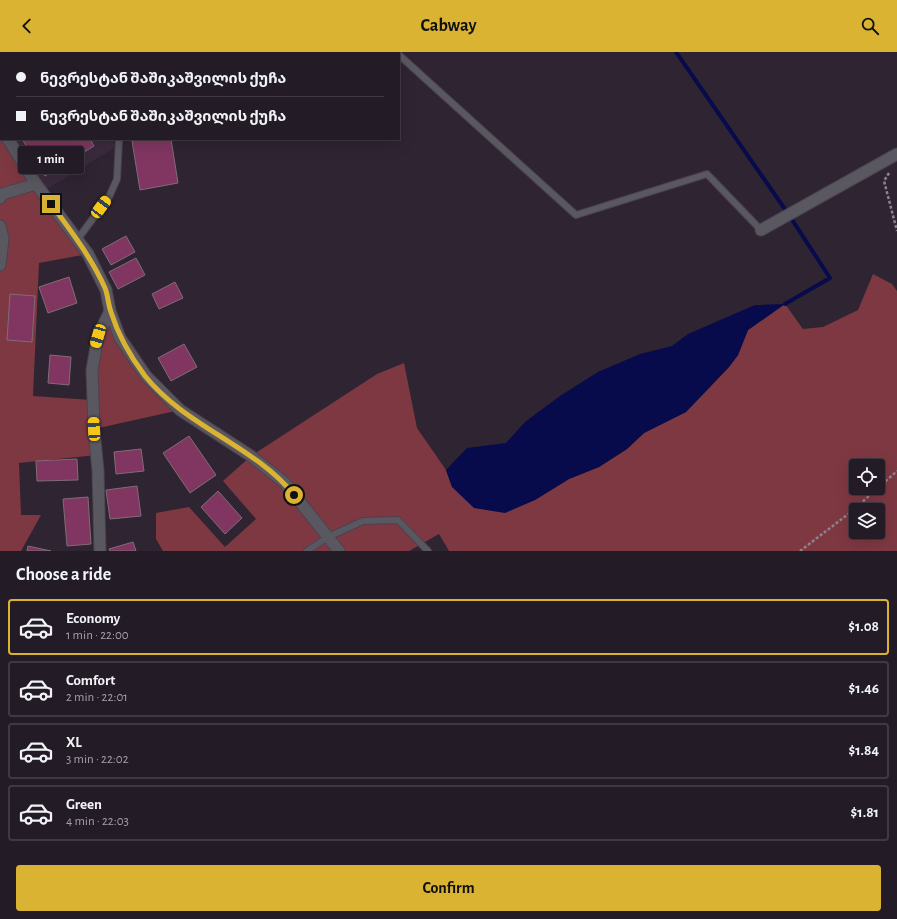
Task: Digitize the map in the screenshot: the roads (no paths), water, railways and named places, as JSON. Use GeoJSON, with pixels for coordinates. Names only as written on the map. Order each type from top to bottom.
{"type":"FeatureCollection","features":[{"type":"Feature","properties":{"kind":"street"},"geometry":{"type":"LineString","coordinates":[[9,140],[36,184],[88,254],[106,290],[110,311],[120,338],[146,376],[180,410],[250,456],[285,483],[339,551]]}},
{"type":"Feature","properties":{"kind":"street"},"geometry":{"type":"LineString","coordinates":[[761,230],[897,154]]}},
{"type":"Feature","properties":{"kind":"street"},"geometry":{"type":"LineString","coordinates":[[0,198],[2,194],[36,184]]}},
{"type":"Feature","properties":{"kind":"street"},"geometry":{"type":"LineString","coordinates":[[0,226],[3,239],[0,265]]}},
{"type":"Feature","properties":{"kind":"street"},"geometry":{"type":"LineString","coordinates":[[100,551],[98,471],[94,429],[92,370],[98,336],[110,311]]}},
{"type":"Feature","properties":{"kind":"lane"},"geometry":{"type":"LineString","coordinates":[[400,56],[576,215],[707,174],[761,230]]}},
{"type":"Feature","properties":{"kind":"lane"},"geometry":{"type":"LineString","coordinates":[[77,240],[109,197],[117,178],[119,140]]}},
{"type":"Feature","properties":{"kind":"lane"},"geometry":{"type":"LineString","coordinates":[[307,551],[328,537],[363,521],[398,520],[428,551]]}},
{"type":"Feature","properties":{"kind":"waterway"},"geometry":{"type":"LineString","coordinates":[[676,52],[789,215],[830,278],[785,304]]}}]}
